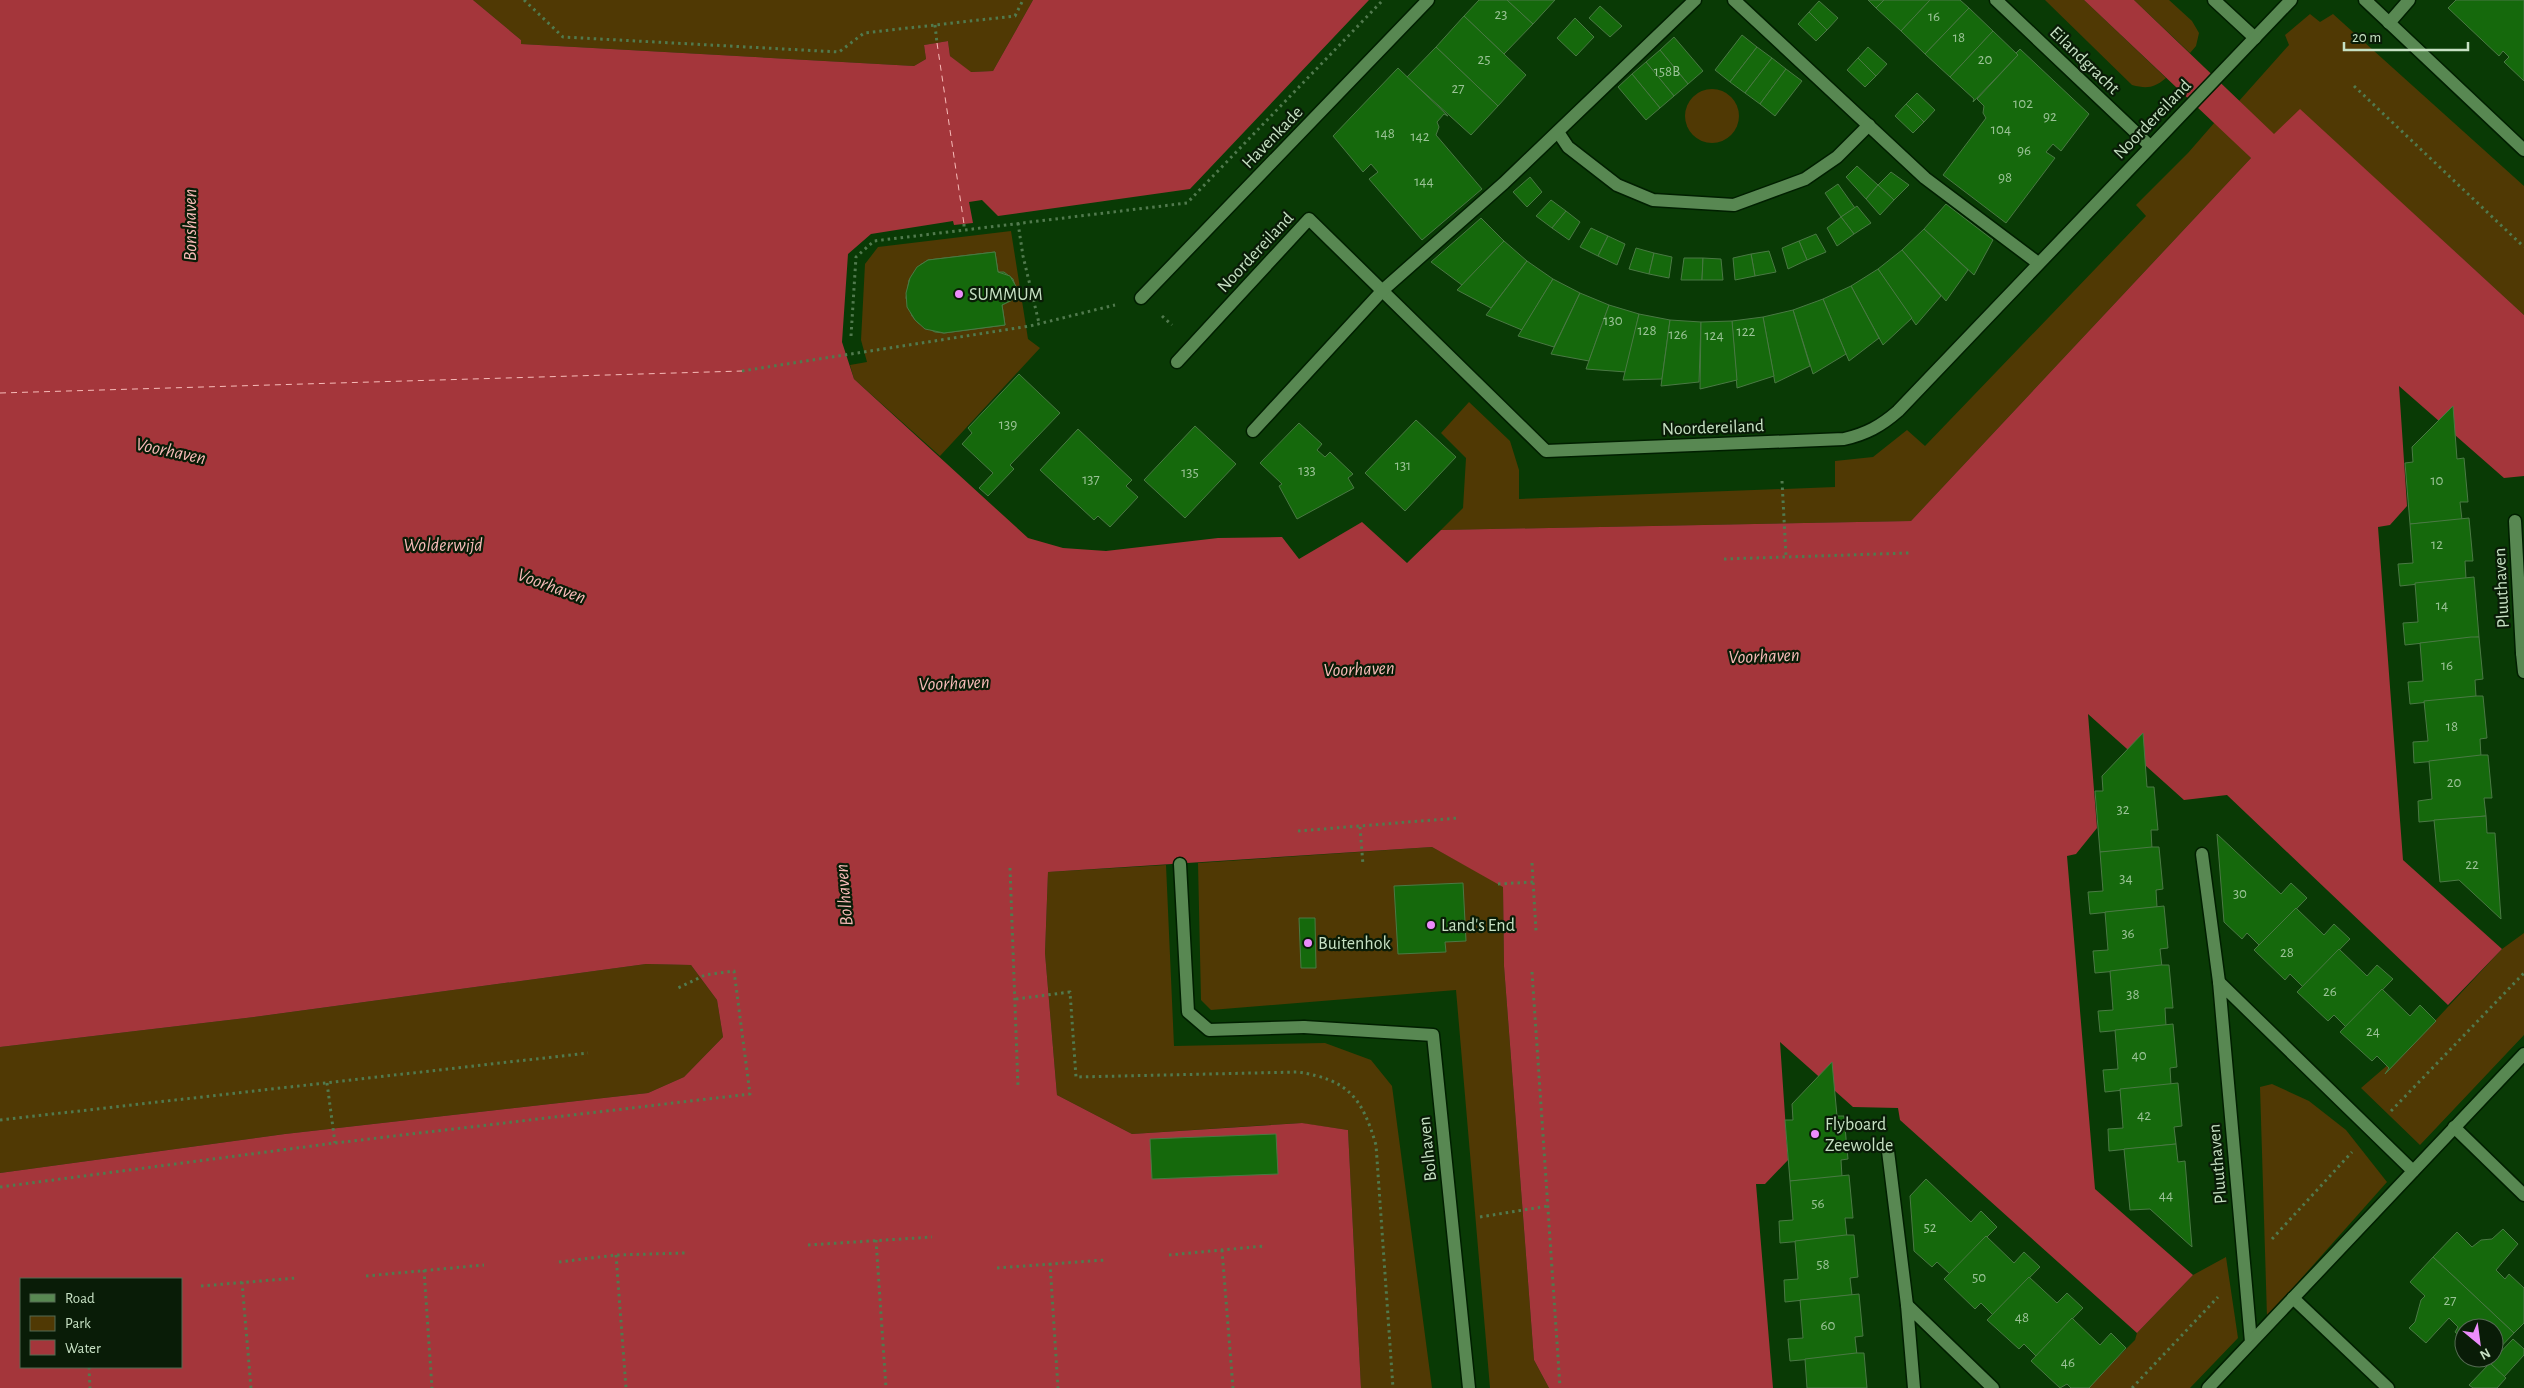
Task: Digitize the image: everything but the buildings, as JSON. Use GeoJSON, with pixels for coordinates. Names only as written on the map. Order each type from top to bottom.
{"type":"FeatureCollection","features":[{"type":"Feature","properties":{"kind":"street","name":"Havenkade"},"geometry":{"type":"LineString","coordinates":[[1141,298],[1428,0]]}},
{"type":"Feature","properties":{"kind":"street"},"geometry":{"type":"LineString","coordinates":[[1252,431],[1383,290],[1504,183],[1695,0]]}},
{"type":"Feature","properties":{"kind":"street"},"geometry":{"type":"LineString","coordinates":[[1734,0],[1925,178],[2038,263]]}},
{"type":"Feature","properties":{"kind":"street","name":"Eilandgracht"},"geometry":{"type":"LineString","coordinates":[[1996,0],[2150,146]]}},
{"type":"Feature","properties":{"kind":"street"},"geometry":{"type":"LineString","coordinates":[[2214,0],[2254,38]]}},
{"type":"Feature","properties":{"kind":"street","name":"Noordereiland"},"geometry":{"type":"LineString","coordinates":[[1177,362],[1309,218],[1546,451],[1844,439],[1864,434],[1883,424],[1898,411],[2291,0]]}},
{"type":"Feature","properties":{"kind":"street"},"geometry":{"type":"LineString","coordinates":[[2365,0],[2524,150]]}},
{"type":"Feature","properties":{"kind":"street"},"geometry":{"type":"LineString","coordinates":[[2389,23],[2409,0]]}},
{"type":"Feature","properties":{"kind":"street"},"geometry":{"type":"LineString","coordinates":[[1558,132],[1568,147],[1618,185],[1653,200],[1734,205],[1804,179],[1837,157],[1869,126]]}},
{"type":"Feature","properties":{"kind":"street","name":"Pluuthaven"},"geometry":{"type":"LineString","coordinates":[[2515,520],[2524,672]]}},
{"type":"Feature","properties":{"kind":"street","name":"Pluuthaven"},"geometry":{"type":"LineString","coordinates":[[2202,854],[2219,982],[2251,1342]]}},
{"type":"Feature","properties":{"kind":"street","name":"Bolhaven"},"geometry":{"type":"LineString","coordinates":[[1180,864],[1188,1012],[1209,1030],[1304,1027],[1433,1035],[1469,1388]]}},
{"type":"Feature","properties":{"kind":"street"},"geometry":{"type":"LineString","coordinates":[[2219,982],[2413,1172]]}},
{"type":"Feature","properties":{"kind":"street"},"geometry":{"type":"LineString","coordinates":[[2208,1388],[2524,1054]]}},
{"type":"Feature","properties":{"kind":"street"},"geometry":{"type":"LineString","coordinates":[[2454,1127],[2524,1195]]}},
{"type":"Feature","properties":{"kind":"street"},"geometry":{"type":"LineString","coordinates":[[1888,1150],[1907,1305],[1914,1388]]}},
{"type":"Feature","properties":{"kind":"street"},"geometry":{"type":"LineString","coordinates":[[2293,1298],[2388,1388]]}},
{"type":"Feature","properties":{"kind":"street"},"geometry":{"type":"LineString","coordinates":[[1907,1305],[1993,1388]]}},
{"type":"Feature","properties":{"kind":"path"},"geometry":{"type":"LineString","coordinates":[[524,0],[563,37],[839,52],[864,33],[1015,16],[1023,0]]}},
{"type":"Feature","properties":{"kind":"path"},"geometry":{"type":"LineString","coordinates":[[851,336],[856,257],[874,241],[1187,202],[1383,0]]}},
{"type":"Feature","properties":{"kind":"path"},"geometry":{"type":"LineString","coordinates":[[935,24],[937,43]]}},
{"type":"Feature","properties":{"kind":"path"},"geometry":{"type":"LineString","coordinates":[[2354,86],[2524,247]]}},
{"type":"Feature","properties":{"kind":"path"},"geometry":{"type":"LineString","coordinates":[[1018,223],[1022,256],[1040,323]]}},
{"type":"Feature","properties":{"kind":"path"},"geometry":{"type":"LineString","coordinates":[[964,224],[964,230]]}},
{"type":"Feature","properties":{"kind":"path"},"geometry":{"type":"LineString","coordinates":[[742,371],[1040,323],[1141,298],[1194,343]]}},
{"type":"Feature","properties":{"kind":"path"},"geometry":{"type":"LineString","coordinates":[[1782,481],[1786,556]]}},
{"type":"Feature","properties":{"kind":"path"},"geometry":{"type":"LineString","coordinates":[[1724,559],[1909,553]]}},
{"type":"Feature","properties":{"kind":"path"},"geometry":{"type":"LineString","coordinates":[[1298,831],[1458,818]]}},
{"type":"Feature","properties":{"kind":"path"},"geometry":{"type":"LineString","coordinates":[[1360,827],[1362,865]]}},
{"type":"Feature","properties":{"kind":"path"},"geometry":{"type":"LineString","coordinates":[[1532,863],[1536,931]]}},
{"type":"Feature","properties":{"kind":"path"},"geometry":{"type":"LineString","coordinates":[[1010,868],[1018,1087]]}},
{"type":"Feature","properties":{"kind":"path"},"geometry":{"type":"LineString","coordinates":[[1498,884],[1533,882]]}},
{"type":"Feature","properties":{"kind":"path"},"geometry":{"type":"LineString","coordinates":[[0,1187],[335,1143],[750,1094],[734,971],[706,975],[676,989]]}},
{"type":"Feature","properties":{"kind":"path"},"geometry":{"type":"LineString","coordinates":[[1532,972],[1560,1387]]}},
{"type":"Feature","properties":{"kind":"path"},"geometry":{"type":"LineString","coordinates":[[2132,1388],[2372,1131],[2524,973]]}},
{"type":"Feature","properties":{"kind":"path"},"geometry":{"type":"LineString","coordinates":[[1016,999],[1070,992],[1076,1077],[1298,1072],[1324,1076],[1352,1093],[1367,1116],[1376,1146],[1392,1388]]}},
{"type":"Feature","properties":{"kind":"path"},"geometry":{"type":"LineString","coordinates":[[0,1120],[588,1053]]}},
{"type":"Feature","properties":{"kind":"path"},"geometry":{"type":"LineString","coordinates":[[327,1082],[335,1143]]}},
{"type":"Feature","properties":{"kind":"path"},"geometry":{"type":"LineString","coordinates":[[1452,1222],[1548,1206]]}},
{"type":"Feature","properties":{"kind":"path"},"geometry":{"type":"LineString","coordinates":[[808,1245],[932,1237]]}},
{"type":"Feature","properties":{"kind":"path"},"geometry":{"type":"LineString","coordinates":[[876,1240],[886,1388]]}},
{"type":"Feature","properties":{"kind":"path"},"geometry":{"type":"LineString","coordinates":[[1169,1255],[1264,1246]]}},
{"type":"Feature","properties":{"kind":"path"},"geometry":{"type":"LineString","coordinates":[[1222,1250],[1233,1388]]}},
{"type":"Feature","properties":{"kind":"path"},"geometry":{"type":"LineString","coordinates":[[559,1262],[616,1255],[685,1253]]}},
{"type":"Feature","properties":{"kind":"path"},"geometry":{"type":"LineString","coordinates":[[616,1255],[626,1388]]}},
{"type":"Feature","properties":{"kind":"path"},"geometry":{"type":"LineString","coordinates":[[996,1268],[1105,1260]]}},
{"type":"Feature","properties":{"kind":"path"},"geometry":{"type":"LineString","coordinates":[[1050,1263],[1058,1388]]}},
{"type":"Feature","properties":{"kind":"path"},"geometry":{"type":"LineString","coordinates":[[366,1276],[484,1265]]}},
{"type":"Feature","properties":{"kind":"path"},"geometry":{"type":"LineString","coordinates":[[424,1270],[432,1388]]}},
{"type":"Feature","properties":{"kind":"path"},"geometry":{"type":"LineString","coordinates":[[200,1286],[296,1278]]}},
{"type":"Feature","properties":{"kind":"path"},"geometry":{"type":"LineString","coordinates":[[242,1282],[251,1388]]}},
{"type":"Feature","properties":{"kind":"path"},"geometry":{"type":"LineString","coordinates":[[89,1368],[90,1388]]}},
{"type":"Feature","properties":{"kind":"green space"},"geometry":{"type":"Polygon","coordinates":[[[473,0],[1033,0],[993,71],[970,72],[950,56],[948,41],[924,45],[926,59],[914,66],[521,44],[521,40],[473,0]]]}},
{"type":"Feature","properties":{"kind":"green space"},"geometry":{"type":"Polygon","coordinates":[[[2045,0],[2084,0],[2166,78],[2150,87],[2132,85],[2045,0]]]}},
{"type":"Feature","properties":{"kind":"green space"},"geometry":{"type":"Polygon","coordinates":[[[2134,0],[2169,0],[2192,21],[2199,33],[2196,46],[2190,53],[2134,0]]]}},
{"type":"Feature","properties":{"kind":"green space"},"geometry":{"type":"Polygon","coordinates":[[[2310,14],[2320,22],[2333,14],[2524,186],[2524,315],[2300,110],[2274,135],[2239,101],[2289,45],[2285,35],[2310,14]]]}},
{"type":"Feature","properties":{"kind":"green space"},"geometry":{"type":"Polygon","coordinates":[[[1707,89],[1717,89],[1727,93],[1735,101],[1739,116],[1735,131],[1727,139],[1717,143],[1707,143],[1697,139],[1689,131],[1685,121],[1685,111],[1689,101],[1697,93],[1707,89]]]}},
{"type":"Feature","properties":{"kind":"green space"},"geometry":{"type":"Polygon","coordinates":[[[2215,122],[2251,158],[1911,521],[1441,530],[1463,508],[1466,458],[1441,433],[1469,402],[1510,441],[1519,470],[1519,499],[1835,487],[1835,461],[1873,457],[1907,430],[1925,446],[2146,216],[2136,205],[2188,153],[2215,122]]]}},
{"type":"Feature","properties":{"kind":"green space"},"geometry":{"type":"Polygon","coordinates":[[[1011,231],[1028,339],[1040,348],[940,456],[854,379],[850,365],[867,362],[861,340],[865,264],[878,247],[1011,231]]]}},
{"type":"Feature","properties":{"kind":"green space"},"geometry":{"type":"Polygon","coordinates":[[[1432,847],[1503,886],[1504,966],[1534,1360],[1549,1388],[1490,1388],[1456,990],[1211,1010],[1201,1000],[1198,863],[1432,847]]]}},
{"type":"Feature","properties":{"kind":"green space"},"geometry":{"type":"Polygon","coordinates":[[[1166,865],[1174,1046],[1325,1043],[1371,1060],[1392,1086],[1432,1388],[1361,1388],[1348,1130],[1300,1123],[1132,1134],[1057,1095],[1045,953],[1048,872],[1166,865]]]}},
{"type":"Feature","properties":{"kind":"green space"},"geometry":{"type":"Polygon","coordinates":[[[2524,933],[2524,1035],[2420,1145],[2361,1088],[2419,1038],[2502,949],[2524,933]]]}},
{"type":"Feature","properties":{"kind":"green space"},"geometry":{"type":"Polygon","coordinates":[[[646,964],[691,965],[717,1000],[723,1037],[684,1077],[648,1093],[285,1134],[0,1173],[0,1047],[246,1018],[646,964]]]}},
{"type":"Feature","properties":{"kind":"green space"},"geometry":{"type":"Polygon","coordinates":[[[2272,1084],[2309,1101],[2346,1130],[2387,1182],[2267,1317],[2260,1087],[2272,1084]]]}},
{"type":"Feature","properties":{"kind":"green space"},"geometry":{"type":"Polygon","coordinates":[[[2226,1257],[2238,1338],[2190,1388],[2087,1388],[2135,1340],[2137,1333],[2193,1275],[2226,1257]]]}},
{"type":"Feature","properties":{"kind":"water","name":"Wolderwijd"},"geometry":{"type":"Polygon","coordinates":[[[0,0],[473,0],[521,40],[521,44],[914,66],[926,59],[924,45],[948,41],[950,56],[971,72],[993,71],[1033,0],[1369,0],[1190,189],[998,216],[982,200],[969,202],[973,223],[954,225],[953,221],[871,234],[848,254],[842,342],[854,379],[1028,538],[1063,548],[1106,551],[1218,538],[1282,537],[1299,559],[1362,522],[1407,563],[1441,530],[1911,521],[2251,158],[2084,0],[2134,0],[2274,134],[2300,109],[2524,315],[2524,476],[2504,478],[2399,386],[2407,506],[2390,525],[2378,527],[2403,860],[2502,949],[2448,1005],[2227,795],[2184,800],[2088,714],[2097,828],[2076,854],[2067,856],[2095,1189],[2193,1275],[2137,1333],[1900,1120],[1898,1108],[1853,1107],[1780,1042],[1788,1160],[1765,1184],[1756,1184],[1773,1388],[1549,1388],[1534,1360],[1504,966],[1503,887],[1432,847],[1048,872],[1045,953],[1057,1095],[1132,1134],[1302,1123],[1348,1130],[1361,1388],[0,1388],[0,1173],[285,1134],[648,1093],[684,1077],[723,1037],[717,1000],[691,965],[646,964],[246,1018],[0,1047],[0,0]]]}},
{"type":"Feature","properties":{"kind":"ferry route"},"geometry":{"type":"LineString","coordinates":[[937,43],[964,224]]}},
{"type":"Feature","properties":{"kind":"ferry route"},"geometry":{"type":"LineString","coordinates":[[0,393],[742,371]]}},
{"type":"Feature","properties":{"kind":"place","name":"SUMMUM"},"geometry":{"type":"Point","coordinates":[959,294]}},
{"type":"Feature","properties":{"kind":"place","name":"Land's End"},"geometry":{"type":"Point","coordinates":[1431,925]}},
{"type":"Feature","properties":{"kind":"place","name":"Buitenhok"},"geometry":{"type":"Point","coordinates":[1308,943]}},
{"type":"Feature","properties":{"kind":"place","name":"Flyboard Zeewolde"},"geometry":{"type":"Point","coordinates":[1815,1134]}},
{"type":"Feature","properties":{"kind":"water label","name":"Bonshaven"},"geometry":{"type":"Point","coordinates":[189,225]}},
{"type":"Feature","properties":{"kind":"water label","name":"Voorhaven"},"geometry":{"type":"Point","coordinates":[171,450]}},
{"type":"Feature","properties":{"kind":"water label","name":"Voorhaven"},"geometry":{"type":"Point","coordinates":[552,585]}},
{"type":"Feature","properties":{"kind":"water label","name":"Voorhaven"},"geometry":{"type":"Point","coordinates":[1764,655]}},
{"type":"Feature","properties":{"kind":"water label","name":"Voorhaven"},"geometry":{"type":"Point","coordinates":[1359,668]}},
{"type":"Feature","properties":{"kind":"water label","name":"Voorhaven"},"geometry":{"type":"Point","coordinates":[954,682]}}]}
